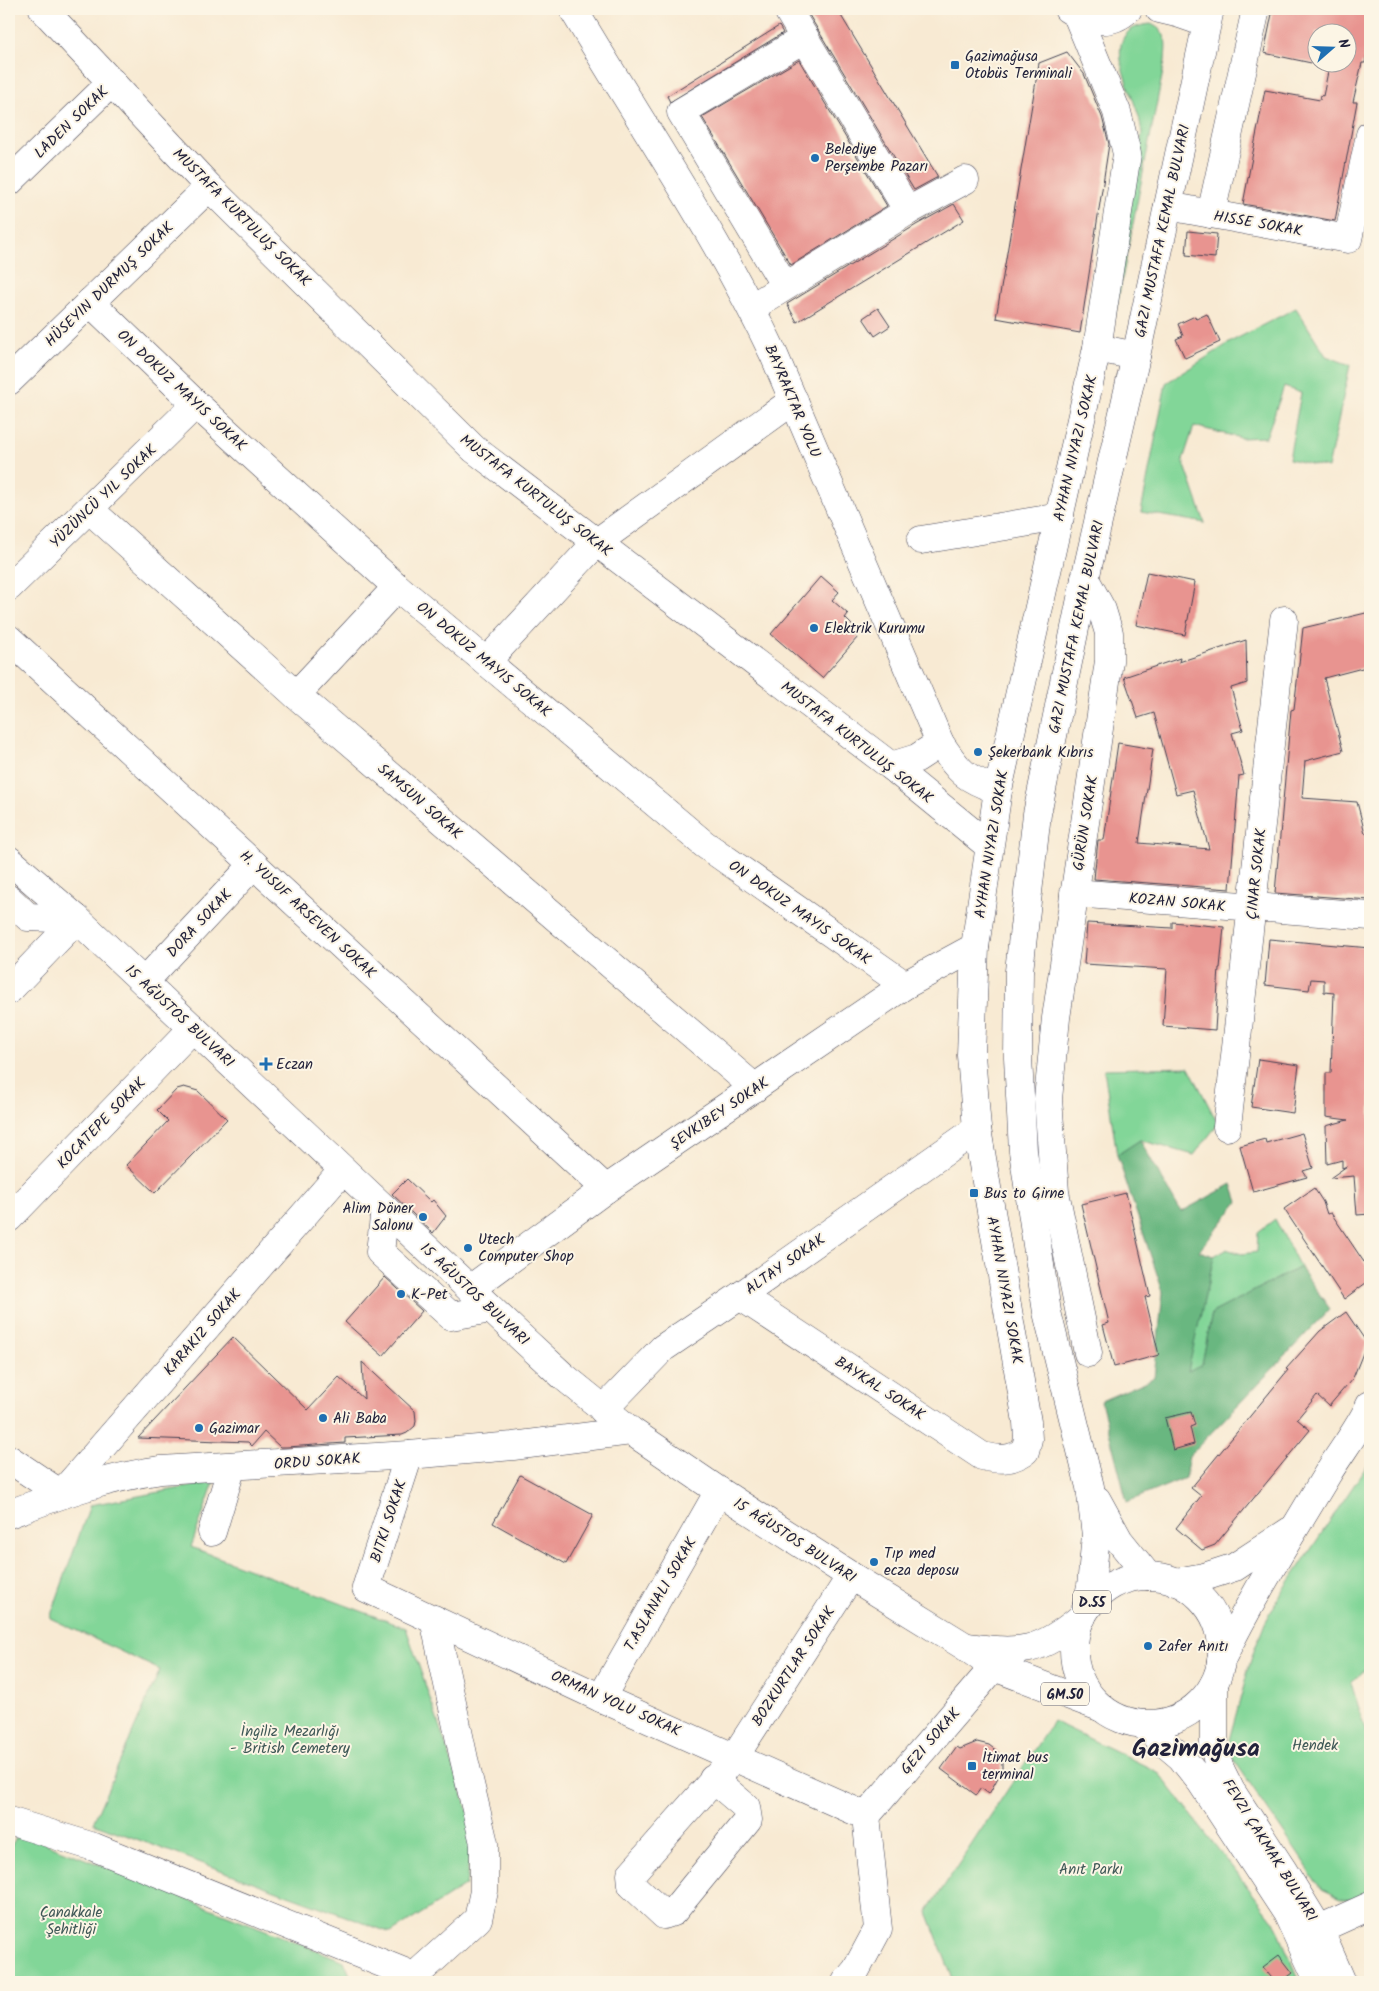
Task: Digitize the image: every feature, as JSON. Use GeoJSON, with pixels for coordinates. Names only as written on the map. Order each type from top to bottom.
{"type":"FeatureCollection","features":[{"type":"Feature","properties":{"kind":"street","name":"MUSTAFA KURTULUŞ SOKAK"},"geometry":{"type":"LineString","coordinates":[[43,9],[209,187],[474,449],[890,766],[989,846]]}},
{"type":"Feature","properties":{"kind":"street","name":"BAYRAKTAR YOLU"},"geometry":{"type":"LineString","coordinates":[[573,9],[706,227],[752,307],[794,400],[940,743],[957,769],[975,782],[998,790]]}},
{"type":"Feature","properties":{"kind":"street"},"geometry":{"type":"LineString","coordinates":[[1084,1613],[1096,1546],[1090,1487],[1047,1312],[1023,1151],[1018,1058],[1019,971],[1037,814],[1085,579],[1136,356],[1208,16],[1180,14],[1159,9]]}},
{"type":"Feature","properties":{"kind":"street"},"geometry":{"type":"LineString","coordinates":[[1211,214],[1256,9]]}},
{"type":"Feature","properties":{"kind":"street"},"geometry":{"type":"LineString","coordinates":[[1073,12],[1089,20],[1101,21],[1133,10]]}},
{"type":"Feature","properties":{"kind":"street"},"geometry":{"type":"LineString","coordinates":[[789,12],[908,212]]}},
{"type":"Feature","properties":{"kind":"street","name":"AYHAN NIYAZI SOKAK"},"geometry":{"type":"LineString","coordinates":[[1025,1451],[1028,1439],[1027,1422],[977,1129],[971,1055],[975,947],[998,790],[1098,348],[1127,154],[1112,97],[1073,12]]}},
{"type":"Feature","properties":{"kind":"street"},"geometry":{"type":"LineString","coordinates":[[785,286],[681,112],[805,38]]}},
{"type":"Feature","properties":{"kind":"street","name":"LADEN SOKAK"},"geometry":{"type":"LineString","coordinates":[[9,182],[112,82]]}},
{"type":"Feature","properties":{"kind":"street","name":"HISSE SOKAK"},"geometry":{"type":"LineString","coordinates":[[1168,206],[1348,239],[1370,135]]}},
{"type":"Feature","properties":{"kind":"street"},"geometry":{"type":"LineString","coordinates":[[752,307],[908,212],[965,180]]}},
{"type":"Feature","properties":{"kind":"street","name":"HÜSEYIN DURMUŞ SOKAK"},"geometry":{"type":"LineString","coordinates":[[9,381],[209,187]]}},
{"type":"Feature","properties":{"kind":"street"},"geometry":{"type":"LineString","coordinates":[[90,302],[196,404],[397,587],[704,844],[904,985]]}},
{"type":"Feature","properties":{"kind":"street"},"geometry":{"type":"LineString","coordinates":[[1098,348],[1136,356]]}},
{"type":"Feature","properties":{"kind":"street"},"geometry":{"type":"LineString","coordinates":[[487,661],[596,543],[794,400]]}},
{"type":"Feature","properties":{"kind":"street"},"geometry":{"type":"LineString","coordinates":[[9,587],[196,404]]}},
{"type":"Feature","properties":{"kind":"street","name":"SAMSUN SOKAK"},"geometry":{"type":"LineString","coordinates":[[88,510],[296,695],[755,1088]]}},
{"type":"Feature","properties":{"kind":"street"},"geometry":{"type":"LineString","coordinates":[[921,540],[1060,516]]}},
{"type":"Feature","properties":{"kind":"street","name":"GÜRÜN SOKAK"},"geometry":{"type":"LineString","coordinates":[[1085,579],[1102,610],[1109,633],[1109,661],[1056,1018],[1048,1099],[1055,1192],[1088,1354]]}},
{"type":"Feature","properties":{"kind":"street"},"geometry":{"type":"LineString","coordinates":[[296,695],[397,587]]}},
{"type":"Feature","properties":{"kind":"street"},"geometry":{"type":"LineString","coordinates":[[1227,1127],[1284,620]]}},
{"type":"Feature","properties":{"kind":"street","name":"H. YUSUF ARSEVEN SOKAK"},"geometry":{"type":"LineString","coordinates":[[9,639],[606,1189]]}},
{"type":"Feature","properties":{"kind":"street"},"geometry":{"type":"LineString","coordinates":[[890,766],[917,758],[940,743]]}},
{"type":"Feature","properties":{"kind":"street","name":"15 AĞUSTOS BULVARI"},"geometry":{"type":"LineString","coordinates":[[9,860],[77,919],[490,1309],[603,1410],[719,1491],[966,1647],[994,1667],[1102,1708]]}},
{"type":"Feature","properties":{"kind":"street","name":"DORA SOKAK"},"geometry":{"type":"LineString","coordinates":[[144,982],[254,864]]}},
{"type":"Feature","properties":{"kind":"street","name":"KOZAN SOKAK"},"geometry":{"type":"LineString","coordinates":[[1074,893],[1370,916]]}},
{"type":"Feature","properties":{"kind":"street"},"geometry":{"type":"LineString","coordinates":[[9,899],[28,917],[77,919]]}},
{"type":"Feature","properties":{"kind":"street"},"geometry":{"type":"LineString","coordinates":[[9,990],[77,919]]}},
{"type":"Feature","properties":{"kind":"street","name":"ŞEVKIBEY SOKAK"},"geometry":{"type":"LineString","coordinates":[[470,1289],[606,1189],[904,985],[975,947]]}},
{"type":"Feature","properties":{"kind":"street","name":"KOCATEPE SOKAK"},"geometry":{"type":"LineString","coordinates":[[9,1218],[193,1028]]}},
{"type":"Feature","properties":{"kind":"street","name":"ALTAY SOKAK"},"geometry":{"type":"LineString","coordinates":[[603,1410],[663,1348],[977,1129]]}},
{"type":"Feature","properties":{"kind":"street"},"geometry":{"type":"LineString","coordinates":[[9,1459],[61,1494],[343,1170]]}},
{"type":"Feature","properties":{"kind":"street"},"geometry":{"type":"LineString","coordinates":[[385,1209],[380,1252],[451,1316],[490,1309]]}},
{"type":"Feature","properties":{"kind":"street","name":"BAYKAL SOKAK"},"geometry":{"type":"LineString","coordinates":[[740,1296],[982,1456],[1001,1460],[1015,1457],[1025,1451]]}},
{"type":"Feature","properties":{"kind":"street","name":"D.55"},"geometry":{"type":"LineString","coordinates":[[1217,1673],[1220,1637],[1212,1614],[1202,1600],[1176,1582],[1148,1576],[1130,1578],[1113,1585],[1098,1596],[1084,1613],[1076,1633],[1074,1649],[1076,1666],[1081,1682],[1090,1696],[1102,1708],[1128,1721],[1142,1724],[1160,1723],[1176,1718],[1191,1710],[1204,1698],[1217,1673],[1255,1595],[1341,1452],[1364,1418],[1370,1405]]}},
{"type":"Feature","properties":{"kind":"street","name":"ORDU SOKAK"},"geometry":{"type":"LineString","coordinates":[[9,1514],[61,1494],[128,1474],[161,1470],[409,1455],[513,1446],[631,1431]]}},
{"type":"Feature","properties":{"kind":"street","name":"BITKI SOKAK"},"geometry":{"type":"LineString","coordinates":[[366,1588],[409,1455]]}},
{"type":"Feature","properties":{"kind":"street"},"geometry":{"type":"LineString","coordinates":[[212,1532],[232,1466]]}},
{"type":"Feature","properties":{"kind":"street"},"geometry":{"type":"LineString","coordinates":[[1090,1487],[1119,1540],[1148,1576]]}},
{"type":"Feature","properties":{"kind":"street","name":"T.ASLANALI SOKAK"},"geometry":{"type":"LineString","coordinates":[[601,1698],[719,1491]]}},
{"type":"Feature","properties":{"kind":"street","name":"D.55"},"geometry":{"type":"LineString","coordinates":[[1176,1582],[1204,1577],[1235,1567],[1296,1528]]}},
{"type":"Feature","properties":{"kind":"street","name":"BOZKURTLAR SOKAK"},"geometry":{"type":"LineString","coordinates":[[713,1779],[746,1807],[748,1820],[673,1912],[664,1915],[632,1885],[631,1874],[713,1779],[735,1756],[851,1576]]}},
{"type":"Feature","properties":{"kind":"street","name":"ORMAN YOLU SOKAK"},"geometry":{"type":"LineString","coordinates":[[366,1588],[601,1698],[735,1756],[866,1816]]}},
{"type":"Feature","properties":{"kind":"street","name":"15 AĞUSTOS BULVARI"},"geometry":{"type":"LineString","coordinates":[[966,1647],[1002,1650],[1032,1648],[1061,1635],[1084,1613]]}},
{"type":"Feature","properties":{"kind":"street"},"geometry":{"type":"LineString","coordinates":[[9,1821],[94,1847],[411,1979],[478,1919],[484,1891],[484,1843],[434,1619]]}},
{"type":"Feature","properties":{"kind":"street","name":"GEZI SOKAK"},"geometry":{"type":"LineString","coordinates":[[866,1816],[994,1667]]}},
{"type":"Feature","properties":{"kind":"street"},"geometry":{"type":"LineString","coordinates":[[1217,1673],[1214,1746],[1219,1767],[1231,1791],[1319,1929],[1342,1982]]}},
{"type":"Feature","properties":{"kind":"street"},"geometry":{"type":"LineString","coordinates":[[1142,1724],[1181,1758],[1201,1782],[1282,1906],[1301,1940],[1319,1982]]}},
{"type":"Feature","properties":{"kind":"street"},"geometry":{"type":"LineString","coordinates":[[846,1982],[856,1970],[878,1929],[866,1816]]}},
{"type":"Feature","properties":{"kind":"street"},"geometry":{"type":"LineString","coordinates":[[1319,1929],[1370,1906]]}},
{"type":"Feature","properties":{"kind":"green space"},"geometry":{"type":"Polygon","coordinates":[[[1151,24],[1157,27],[1164,35],[1166,44],[1165,61],[1115,315],[1110,320],[1142,133],[1139,116],[1124,73],[1121,46],[1125,36],[1135,28],[1151,24]]]}},
{"type":"Feature","properties":{"kind":"green space"},"geometry":{"type":"Polygon","coordinates":[[[1296,308],[1326,356],[1350,365],[1328,468],[1289,459],[1301,393],[1284,387],[1266,437],[1241,438],[1194,426],[1183,460],[1205,523],[1141,512],[1166,383],[1234,340],[1296,308]]]}},
{"type":"Feature","properties":{"kind":"green space"},"geometry":{"type":"Polygon","coordinates":[[[1189,1067],[1218,1124],[1194,1155],[1140,1140],[1117,1155],[1104,1069],[1189,1067]]]}},
{"type":"Feature","properties":{"kind":"green space"},"geometry":{"type":"Polygon","coordinates":[[[1140,1140],[1181,1212],[1232,1184],[1238,1202],[1199,1251],[1214,1256],[1188,1371],[1202,1364],[1212,1313],[1300,1267],[1330,1309],[1189,1456],[1185,1478],[1127,1502],[1101,1401],[1154,1378],[1163,1292],[1117,1155],[1140,1140]]]}},
{"type":"Feature","properties":{"kind":"green space"},"geometry":{"type":"Polygon","coordinates":[[[1275,1219],[1300,1267],[1212,1313],[1202,1365],[1187,1372],[1214,1256],[1226,1249],[1242,1254],[1257,1252],[1258,1232],[1275,1219]]]}},
{"type":"Feature","properties":{"kind":"green space","name":"Hendek"},"geometry":{"type":"Polygon","coordinates":[[[1370,1461],[1370,1665],[1351,1683],[1370,1746],[1370,1910],[1361,1899],[1341,1898],[1322,1889],[1232,1757],[1229,1740],[1252,1656],[1265,1623],[1279,1597],[1370,1461]]]}},
{"type":"Feature","properties":{"kind":"green space","name":"İngiliz Mezarlığı - British Cemetery"},"geometry":{"type":"Polygon","coordinates":[[[214,1482],[191,1547],[406,1628],[473,1825],[466,1885],[391,1933],[93,1823],[160,1670],[50,1618],[90,1505],[214,1482]]]}},
{"type":"Feature","properties":{"kind":"green space","name":"Anıt Parkı"},"geometry":{"type":"Polygon","coordinates":[[[1053,1721],[1158,1772],[1274,1921],[1300,1982],[954,1982],[927,1912],[1053,1721]]]}},
{"type":"Feature","properties":{"kind":"green space","name":"Çanakkale Şehitliği"},"geometry":{"type":"Polygon","coordinates":[[[19,1833],[344,1961],[353,1982],[9,1982],[9,1849],[19,1833]]]}},
{"type":"Feature","properties":{"kind":"building"},"geometry":{"type":"Polygon","coordinates":[[[807,9],[837,9],[938,177],[914,190],[807,9]]]}},
{"type":"Feature","properties":{"kind":"building"},"geometry":{"type":"Polygon","coordinates":[[[1273,9],[1370,9],[1370,40],[1365,63],[1362,63],[1353,102],[1357,102],[1335,221],[1243,204],[1265,90],[1320,100],[1321,95],[1323,96],[1328,72],[1356,72],[1356,22],[1306,22],[1306,62],[1264,53],[1273,9]]]}},
{"type":"Feature","properties":{"kind":"building"},"geometry":{"type":"Polygon","coordinates":[[[779,26],[783,33],[670,102],[667,96],[779,26]]]}},
{"type":"Feature","properties":{"kind":"building"},"geometry":{"type":"Polygon","coordinates":[[[1067,52],[1084,74],[1102,117],[1109,144],[1080,333],[996,318],[1039,63],[1067,52]]]}},
{"type":"Feature","properties":{"kind":"building"},"geometry":{"type":"Polygon","coordinates":[[[799,60],[887,206],[791,265],[702,117],[799,60]]]}},
{"type":"Feature","properties":{"kind":"building"},"geometry":{"type":"Polygon","coordinates":[[[954,204],[964,220],[797,322],[787,304],[916,225],[954,204]]]}},
{"type":"Feature","properties":{"kind":"building"},"geometry":{"type":"Polygon","coordinates":[[[1188,231],[1217,234],[1215,258],[1186,255],[1188,231]]]}},
{"type":"Feature","properties":{"kind":"building"},"geometry":{"type":"Polygon","coordinates":[[[878,308],[890,326],[875,336],[863,318],[878,308]]]}},
{"type":"Feature","properties":{"kind":"building"},"geometry":{"type":"Polygon","coordinates":[[[1207,314],[1220,342],[1185,358],[1176,339],[1183,336],[1178,324],[1195,316],[1196,319],[1207,314]]]}},
{"type":"Feature","properties":{"kind":"building"},"geometry":{"type":"Polygon","coordinates":[[[1147,572],[1195,582],[1185,635],[1136,625],[1147,572]]]}},
{"type":"Feature","properties":{"kind":"building","name":"Elektrik Kurumu"},"geometry":{"type":"Polygon","coordinates":[[[821,576],[839,592],[832,600],[848,614],[845,618],[853,626],[849,630],[858,637],[822,678],[771,634],[821,576]]]}},
{"type":"Feature","properties":{"kind":"building"},"geometry":{"type":"Polygon","coordinates":[[[1370,612],[1370,666],[1324,678],[1343,751],[1305,761],[1302,798],[1357,802],[1365,833],[1370,833],[1370,900],[1275,893],[1291,710],[1294,709],[1303,628],[1370,612]]]}},
{"type":"Feature","properties":{"kind":"building"},"geometry":{"type":"Polygon","coordinates":[[[1246,640],[1247,683],[1231,688],[1243,730],[1232,733],[1244,775],[1239,776],[1230,889],[1094,879],[1098,840],[1104,840],[1118,743],[1153,749],[1139,843],[1209,849],[1193,790],[1176,794],[1154,713],[1138,718],[1124,677],[1180,658],[1179,662],[1246,640]]]}},
{"type":"Feature","properties":{"kind":"building"},"geometry":{"type":"Polygon","coordinates":[[[1172,922],[1224,927],[1215,1030],[1163,1026],[1167,969],[1084,964],[1087,923],[1172,928],[1172,922]]]}},
{"type":"Feature","properties":{"kind":"building"},"geometry":{"type":"Polygon","coordinates":[[[1269,939],[1370,948],[1370,1214],[1357,1215],[1354,1176],[1330,1178],[1347,1166],[1342,1168],[1342,1160],[1327,1164],[1326,1126],[1348,1120],[1326,1117],[1326,1073],[1331,1073],[1334,993],[1324,992],[1324,980],[1311,979],[1309,990],[1265,985],[1269,939]]]}},
{"type":"Feature","properties":{"kind":"building"},"geometry":{"type":"Polygon","coordinates":[[[1258,1059],[1299,1065],[1293,1113],[1251,1107],[1258,1059]]]}},
{"type":"Feature","properties":{"kind":"building"},"geometry":{"type":"Polygon","coordinates":[[[184,1087],[198,1091],[227,1119],[155,1193],[126,1165],[168,1121],[157,1110],[177,1089],[184,1087]]]}},
{"type":"Feature","properties":{"kind":"building"},"geometry":{"type":"Polygon","coordinates":[[[1302,1133],[1313,1168],[1303,1171],[1307,1177],[1253,1192],[1240,1146],[1265,1139],[1266,1143],[1302,1133]]]}},
{"type":"Feature","properties":{"kind":"building"},"geometry":{"type":"Polygon","coordinates":[[[407,1179],[431,1202],[433,1200],[446,1216],[433,1233],[392,1194],[407,1179]]]}},
{"type":"Feature","properties":{"kind":"building"},"geometry":{"type":"Polygon","coordinates":[[[1314,1188],[1323,1202],[1327,1214],[1331,1213],[1370,1271],[1370,1280],[1344,1299],[1284,1209],[1314,1188]]]}},
{"type":"Feature","properties":{"kind":"building"},"geometry":{"type":"Polygon","coordinates":[[[1126,1193],[1150,1296],[1145,1297],[1159,1355],[1114,1367],[1103,1325],[1109,1323],[1081,1204],[1126,1193]]]}},
{"type":"Feature","properties":{"kind":"building"},"geometry":{"type":"Polygon","coordinates":[[[385,1277],[422,1311],[383,1356],[345,1322],[385,1277]]]}},
{"type":"Feature","properties":{"kind":"building"},"geometry":{"type":"Polygon","coordinates":[[[1346,1312],[1367,1343],[1353,1378],[1329,1406],[1317,1395],[1297,1419],[1310,1430],[1215,1545],[1202,1550],[1176,1528],[1201,1496],[1191,1488],[1288,1370],[1286,1369],[1320,1331],[1346,1312]]]}},
{"type":"Feature","properties":{"kind":"building"},"geometry":{"type":"Polygon","coordinates":[[[233,1337],[308,1410],[339,1377],[364,1399],[362,1362],[415,1411],[415,1426],[402,1435],[345,1438],[345,1443],[287,1447],[280,1447],[264,1432],[252,1446],[248,1442],[138,1438],[233,1337]]]}},
{"type":"Feature","properties":{"kind":"building"},"geometry":{"type":"Polygon","coordinates":[[[1191,1412],[1195,1425],[1190,1427],[1194,1444],[1173,1450],[1165,1418],[1191,1412]]]}},
{"type":"Feature","properties":{"kind":"building"},"geometry":{"type":"Polygon","coordinates":[[[520,1475],[593,1515],[566,1564],[493,1523],[520,1475]]]}},
{"type":"Feature","properties":{"kind":"building","name":"İtimat bus terminal"},"geometry":{"type":"Polygon","coordinates":[[[977,1742],[989,1745],[998,1752],[1002,1763],[1002,1770],[989,1794],[981,1788],[976,1795],[941,1769],[957,1747],[960,1749],[977,1742]]]}},
{"type":"Feature","properties":{"kind":"building"},"geometry":{"type":"Polygon","coordinates":[[[1279,1955],[1293,1973],[1281,1982],[1275,1982],[1263,1967],[1279,1955]]]}},
{"type":"Feature","properties":{"kind":"place","name":"Gazimağusa Otobüs Terminali"},"geometry":{"type":"Point","coordinates":[955,65]}},
{"type":"Feature","properties":{"kind":"place","name":"Belediye Perşembe Pazarı"},"geometry":{"type":"Point","coordinates":[815,158]}},
{"type":"Feature","properties":{"kind":"place","name":"Elektrik Kurumu"},"geometry":{"type":"Point","coordinates":[814,628]}},
{"type":"Feature","properties":{"kind":"place","name":"Şekerbank Kıbrıs"},"geometry":{"type":"Point","coordinates":[978,752]}},
{"type":"Feature","properties":{"kind":"place","name":"Eczan"},"geometry":{"type":"Point","coordinates":[266,1064]}},
{"type":"Feature","properties":{"kind":"place","name":"Bus to Girne"},"geometry":{"type":"Point","coordinates":[974,1193]}},
{"type":"Feature","properties":{"kind":"place","name":"Alim Döner Salonu"},"geometry":{"type":"Point","coordinates":[423,1217]}},
{"type":"Feature","properties":{"kind":"place","name":"Utech Computer Shop"},"geometry":{"type":"Point","coordinates":[468,1248]}},
{"type":"Feature","properties":{"kind":"place","name":"K-Pet"},"geometry":{"type":"Point","coordinates":[401,1294]}},
{"type":"Feature","properties":{"kind":"place","name":"Ali Baba"},"geometry":{"type":"Point","coordinates":[323,1418]}},
{"type":"Feature","properties":{"kind":"place","name":"Gazimar"},"geometry":{"type":"Point","coordinates":[199,1428]}},
{"type":"Feature","properties":{"kind":"place","name":"Tıp med ecza deposu"},"geometry":{"type":"Point","coordinates":[874,1562]}},
{"type":"Feature","properties":{"kind":"place","name":"Zafer Anıtı"},"geometry":{"type":"Point","coordinates":[1148,1646]}},
{"type":"Feature","properties":{"kind":"place","name":"İtimat bus terminal"},"geometry":{"type":"Point","coordinates":[972,1766]}},
{"type":"Feature","properties":{"kind":"district","name":"Gazimağusa"},"geometry":{"type":"Point","coordinates":[1196,1747]}}]}
